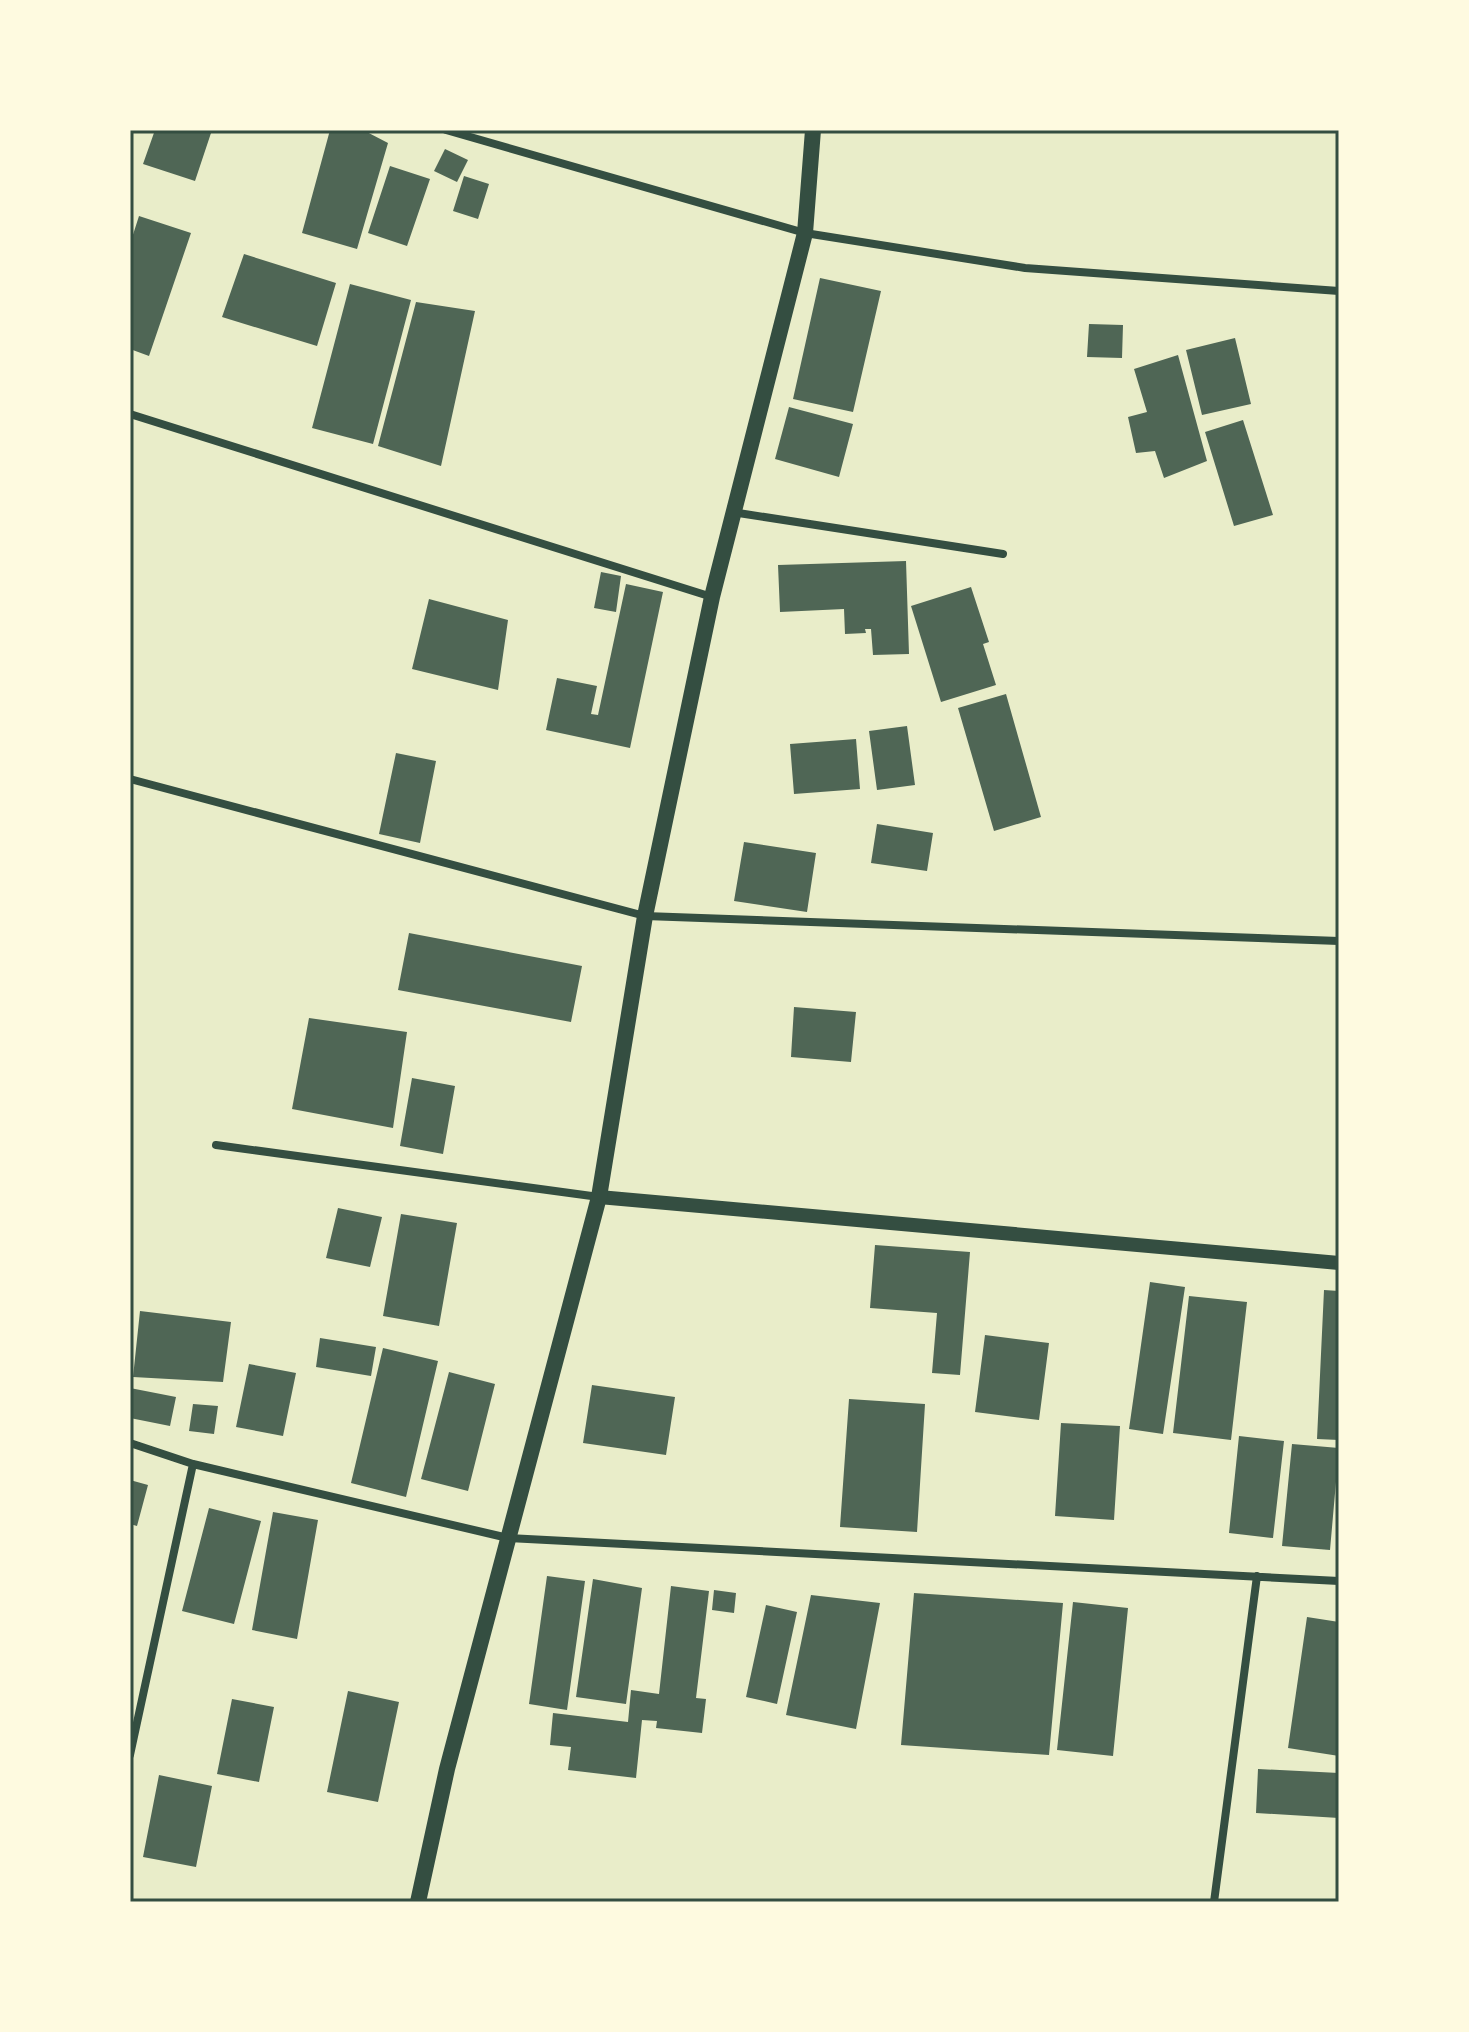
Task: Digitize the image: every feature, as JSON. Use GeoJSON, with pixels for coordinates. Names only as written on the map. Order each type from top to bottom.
{"type":"FeatureCollection","features":[{"type":"Feature","properties":{"kind":"main road"},"geometry":{"type":"LineString","coordinates":[[418,1902],[447,1769],[599,1197],[645,916],[712,597],[805,233],[813,130]]}},
{"type":"Feature","properties":{"kind":"street"},"geometry":{"type":"LineString","coordinates":[[446,130],[805,233],[1025,268],[1339,291]]}},
{"type":"Feature","properties":{"kind":"street"},"geometry":{"type":"LineString","coordinates":[[130,414],[712,597]]}},
{"type":"Feature","properties":{"kind":"street"},"geometry":{"type":"LineString","coordinates":[[732,512],[1003,554]]}},
{"type":"Feature","properties":{"kind":"street"},"geometry":{"type":"LineString","coordinates":[[130,779],[645,916],[1339,941]]}},
{"type":"Feature","properties":{"kind":"street"},"geometry":{"type":"LineString","coordinates":[[216,1145],[599,1197],[1339,1263]]}},
{"type":"Feature","properties":{"kind":"street"},"geometry":{"type":"LineString","coordinates":[[130,1443],[193,1464],[508,1538],[1339,1581]]}},
{"type":"Feature","properties":{"kind":"street"},"geometry":{"type":"LineString","coordinates":[[130,1755],[193,1464]]}},
{"type":"Feature","properties":{"kind":"street"},"geometry":{"type":"LineString","coordinates":[[1214,1902],[1257,1576]]}},
{"type":"Feature","properties":{"kind":"building"},"geometry":{"type":"Polygon","coordinates":[[[155,130],[212,130],[195,181],[143,164],[155,130]]]}},
{"type":"Feature","properties":{"kind":"building"},"geometry":{"type":"Polygon","coordinates":[[[330,130],[363,130],[388,143],[357,249],[302,233],[330,130]]]}},
{"type":"Feature","properties":{"kind":"building"},"geometry":{"type":"Polygon","coordinates":[[[445,149],[468,160],[457,182],[434,171],[445,149]]]}},
{"type":"Feature","properties":{"kind":"building"},"geometry":{"type":"Polygon","coordinates":[[[390,166],[430,179],[407,246],[368,233],[390,166]]]}},
{"type":"Feature","properties":{"kind":"building"},"geometry":{"type":"Polygon","coordinates":[[[464,176],[489,184],[478,219],[453,211],[464,176]]]}},
{"type":"Feature","properties":{"kind":"building"},"geometry":{"type":"Polygon","coordinates":[[[139,216],[191,233],[149,356],[130,349],[130,244],[139,216]]]}},
{"type":"Feature","properties":{"kind":"building"},"geometry":{"type":"Polygon","coordinates":[[[244,254],[336,283],[317,346],[222,317],[244,254]]]}},
{"type":"Feature","properties":{"kind":"building"},"geometry":{"type":"Polygon","coordinates":[[[820,278],[881,291],[853,412],[793,399],[820,278]]]}},
{"type":"Feature","properties":{"kind":"building"},"geometry":{"type":"Polygon","coordinates":[[[350,284],[411,300],[373,444],[312,428],[350,284]]]}},
{"type":"Feature","properties":{"kind":"building"},"geometry":{"type":"Polygon","coordinates":[[[416,302],[475,311],[441,466],[378,446],[416,302]]]}},
{"type":"Feature","properties":{"kind":"building"},"geometry":{"type":"Polygon","coordinates":[[[1089,324],[1123,325],[1122,358],[1087,357],[1089,324]]]}},
{"type":"Feature","properties":{"kind":"building"},"geometry":{"type":"Polygon","coordinates":[[[1235,338],[1251,404],[1202,415],[1186,350],[1235,338]]]}},
{"type":"Feature","properties":{"kind":"building"},"geometry":{"type":"Polygon","coordinates":[[[1178,355],[1207,461],[1164,478],[1155,451],[1136,453],[1128,417],[1147,412],[1134,369],[1178,355]]]}},
{"type":"Feature","properties":{"kind":"building"},"geometry":{"type":"Polygon","coordinates":[[[789,407],[853,424],[839,477],[775,459],[789,407]]]}},
{"type":"Feature","properties":{"kind":"building"},"geometry":{"type":"Polygon","coordinates":[[[1243,420],[1273,515],[1234,526],[1205,432],[1243,420]]]}},
{"type":"Feature","properties":{"kind":"building"},"geometry":{"type":"Polygon","coordinates":[[[906,561],[909,654],[873,655],[871,629],[865,629],[866,633],[845,634],[844,609],[780,612],[778,565],[906,561]]]}},
{"type":"Feature","properties":{"kind":"building"},"geometry":{"type":"Polygon","coordinates":[[[601,572],[621,576],[616,612],[594,608],[601,572]]]}},
{"type":"Feature","properties":{"kind":"building"},"geometry":{"type":"Polygon","coordinates":[[[626,584],[663,592],[630,748],[546,730],[557,678],[597,686],[591,714],[598,715],[626,584]]]}},
{"type":"Feature","properties":{"kind":"building"},"geometry":{"type":"Polygon","coordinates":[[[971,587],[989,642],[983,644],[996,685],[941,702],[911,606],[971,587]]]}},
{"type":"Feature","properties":{"kind":"building"},"geometry":{"type":"Polygon","coordinates":[[[429,599],[508,620],[498,690],[412,669],[429,599]]]}},
{"type":"Feature","properties":{"kind":"building"},"geometry":{"type":"Polygon","coordinates":[[[1006,694],[1041,817],[994,831],[958,708],[1006,694]]]}},
{"type":"Feature","properties":{"kind":"building"},"geometry":{"type":"Polygon","coordinates":[[[907,726],[915,785],[877,790],[869,731],[907,726]]]}},
{"type":"Feature","properties":{"kind":"building"},"geometry":{"type":"Polygon","coordinates":[[[856,739],[860,789],[794,794],[790,744],[856,739]]]}},
{"type":"Feature","properties":{"kind":"building"},"geometry":{"type":"Polygon","coordinates":[[[396,753],[436,761],[420,843],[379,834],[396,753]]]}},
{"type":"Feature","properties":{"kind":"building"},"geometry":{"type":"Polygon","coordinates":[[[877,824],[933,833],[927,871],[871,863],[877,824]]]}},
{"type":"Feature","properties":{"kind":"building"},"geometry":{"type":"Polygon","coordinates":[[[744,842],[816,853],[807,912],[734,901],[744,842]]]}},
{"type":"Feature","properties":{"kind":"building"},"geometry":{"type":"Polygon","coordinates":[[[409,933],[582,966],[571,1022],[398,990],[409,933]]]}},
{"type":"Feature","properties":{"kind":"building"},"geometry":{"type":"Polygon","coordinates":[[[794,1007],[856,1012],[851,1062],[791,1057],[794,1007]]]}},
{"type":"Feature","properties":{"kind":"building"},"geometry":{"type":"Polygon","coordinates":[[[309,1018],[407,1032],[393,1128],[292,1109],[309,1018]]]}},
{"type":"Feature","properties":{"kind":"building"},"geometry":{"type":"Polygon","coordinates":[[[412,1078],[455,1086],[443,1154],[400,1146],[412,1078]]]}},
{"type":"Feature","properties":{"kind":"building"},"geometry":{"type":"Polygon","coordinates":[[[338,1208],[382,1217],[370,1267],[326,1258],[338,1208]]]}},
{"type":"Feature","properties":{"kind":"building"},"geometry":{"type":"Polygon","coordinates":[[[401,1214],[457,1223],[439,1326],[383,1316],[401,1214]]]}},
{"type":"Feature","properties":{"kind":"building"},"geometry":{"type":"Polygon","coordinates":[[[875,1245],[970,1252],[960,1375],[932,1373],[937,1313],[870,1308],[875,1245]]]}},
{"type":"Feature","properties":{"kind":"building"},"geometry":{"type":"Polygon","coordinates":[[[1150,1282],[1185,1287],[1163,1434],[1129,1429],[1150,1282]]]}},
{"type":"Feature","properties":{"kind":"building"},"geometry":{"type":"Polygon","coordinates":[[[1324,1290],[1339,1291],[1339,1440],[1317,1439],[1324,1290]]]}},
{"type":"Feature","properties":{"kind":"building"},"geometry":{"type":"Polygon","coordinates":[[[1189,1296],[1247,1302],[1231,1440],[1173,1433],[1189,1296]]]}},
{"type":"Feature","properties":{"kind":"building"},"geometry":{"type":"Polygon","coordinates":[[[140,1311],[231,1322],[223,1382],[133,1377],[140,1311]]]}},
{"type":"Feature","properties":{"kind":"building"},"geometry":{"type":"Polygon","coordinates":[[[985,1335],[1049,1343],[1039,1420],[975,1412],[985,1335]]]}},
{"type":"Feature","properties":{"kind":"building"},"geometry":{"type":"Polygon","coordinates":[[[320,1338],[376,1347],[371,1376],[316,1367],[320,1338]]]}},
{"type":"Feature","properties":{"kind":"building"},"geometry":{"type":"Polygon","coordinates":[[[383,1348],[438,1361],[406,1497],[351,1483],[383,1348]]]}},
{"type":"Feature","properties":{"kind":"building"},"geometry":{"type":"Polygon","coordinates":[[[249,1364],[296,1373],[283,1436],[236,1427],[249,1364]]]}},
{"type":"Feature","properties":{"kind":"building"},"geometry":{"type":"Polygon","coordinates":[[[449,1372],[495,1384],[468,1491],[421,1479],[449,1372]]]}},
{"type":"Feature","properties":{"kind":"building"},"geometry":{"type":"Polygon","coordinates":[[[592,1385],[675,1397],[666,1455],[583,1443],[592,1385]]]}},
{"type":"Feature","properties":{"kind":"building"},"geometry":{"type":"Polygon","coordinates":[[[130,1388],[176,1397],[170,1426],[130,1418],[130,1388]]]}},
{"type":"Feature","properties":{"kind":"building"},"geometry":{"type":"Polygon","coordinates":[[[849,1399],[925,1404],[917,1532],[840,1527],[849,1399]]]}},
{"type":"Feature","properties":{"kind":"building"},"geometry":{"type":"Polygon","coordinates":[[[193,1404],[218,1406],[214,1434],[189,1431],[193,1404]]]}},
{"type":"Feature","properties":{"kind":"building"},"geometry":{"type":"Polygon","coordinates":[[[1061,1423],[1120,1426],[1114,1520],[1055,1516],[1061,1423]]]}},
{"type":"Feature","properties":{"kind":"building"},"geometry":{"type":"Polygon","coordinates":[[[1239,1436],[1284,1441],[1273,1538],[1229,1533],[1239,1436]]]}},
{"type":"Feature","properties":{"kind":"building"},"geometry":{"type":"Polygon","coordinates":[[[1292,1444],[1339,1448],[1330,1550],[1282,1546],[1292,1444]]]}},
{"type":"Feature","properties":{"kind":"building"},"geometry":{"type":"Polygon","coordinates":[[[130,1480],[148,1485],[137,1526],[130,1524],[130,1480]]]}},
{"type":"Feature","properties":{"kind":"building"},"geometry":{"type":"Polygon","coordinates":[[[209,1508],[261,1521],[234,1624],[182,1611],[209,1508]]]}},
{"type":"Feature","properties":{"kind":"building"},"geometry":{"type":"Polygon","coordinates":[[[273,1512],[318,1520],[297,1639],[252,1630],[273,1512]]]}},
{"type":"Feature","properties":{"kind":"building"},"geometry":{"type":"Polygon","coordinates":[[[547,1576],[585,1581],[567,1710],[529,1704],[547,1576]]]}},
{"type":"Feature","properties":{"kind":"building"},"geometry":{"type":"Polygon","coordinates":[[[593,1579],[642,1588],[626,1704],[576,1697],[593,1579]]]}},
{"type":"Feature","properties":{"kind":"building"},"geometry":{"type":"Polygon","coordinates":[[[671,1586],[709,1591],[696,1698],[706,1699],[702,1733],[656,1728],[657,1721],[642,1720],[636,1778],[568,1770],[571,1747],[550,1745],[553,1713],[628,1722],[631,1690],[659,1694],[671,1586]]]}},
{"type":"Feature","properties":{"kind":"building"},"geometry":{"type":"Polygon","coordinates":[[[714,1590],[736,1593],[734,1613],[712,1610],[714,1590]]]}},
{"type":"Feature","properties":{"kind":"building"},"geometry":{"type":"Polygon","coordinates":[[[914,1593],[1063,1603],[1049,1755],[901,1745],[914,1593]]]}},
{"type":"Feature","properties":{"kind":"building"},"geometry":{"type":"Polygon","coordinates":[[[811,1595],[880,1603],[856,1729],[786,1715],[811,1595]]]}},
{"type":"Feature","properties":{"kind":"building"},"geometry":{"type":"Polygon","coordinates":[[[1073,1602],[1128,1608],[1113,1756],[1057,1750],[1073,1602]]]}},
{"type":"Feature","properties":{"kind":"building"},"geometry":{"type":"Polygon","coordinates":[[[766,1605],[797,1612],[777,1704],[746,1697],[766,1605]]]}},
{"type":"Feature","properties":{"kind":"building"},"geometry":{"type":"Polygon","coordinates":[[[1307,1617],[1339,1622],[1339,1756],[1288,1748],[1307,1617]]]}},
{"type":"Feature","properties":{"kind":"building"},"geometry":{"type":"Polygon","coordinates":[[[348,1691],[399,1702],[378,1802],[327,1792],[348,1691]]]}},
{"type":"Feature","properties":{"kind":"building"},"geometry":{"type":"Polygon","coordinates":[[[232,1699],[274,1707],[259,1782],[217,1774],[232,1699]]]}},
{"type":"Feature","properties":{"kind":"building"},"geometry":{"type":"Polygon","coordinates":[[[1258,1769],[1339,1773],[1339,1818],[1256,1813],[1258,1769]]]}},
{"type":"Feature","properties":{"kind":"building"},"geometry":{"type":"Polygon","coordinates":[[[159,1775],[212,1786],[196,1867],[143,1857],[159,1775]]]}}]}
